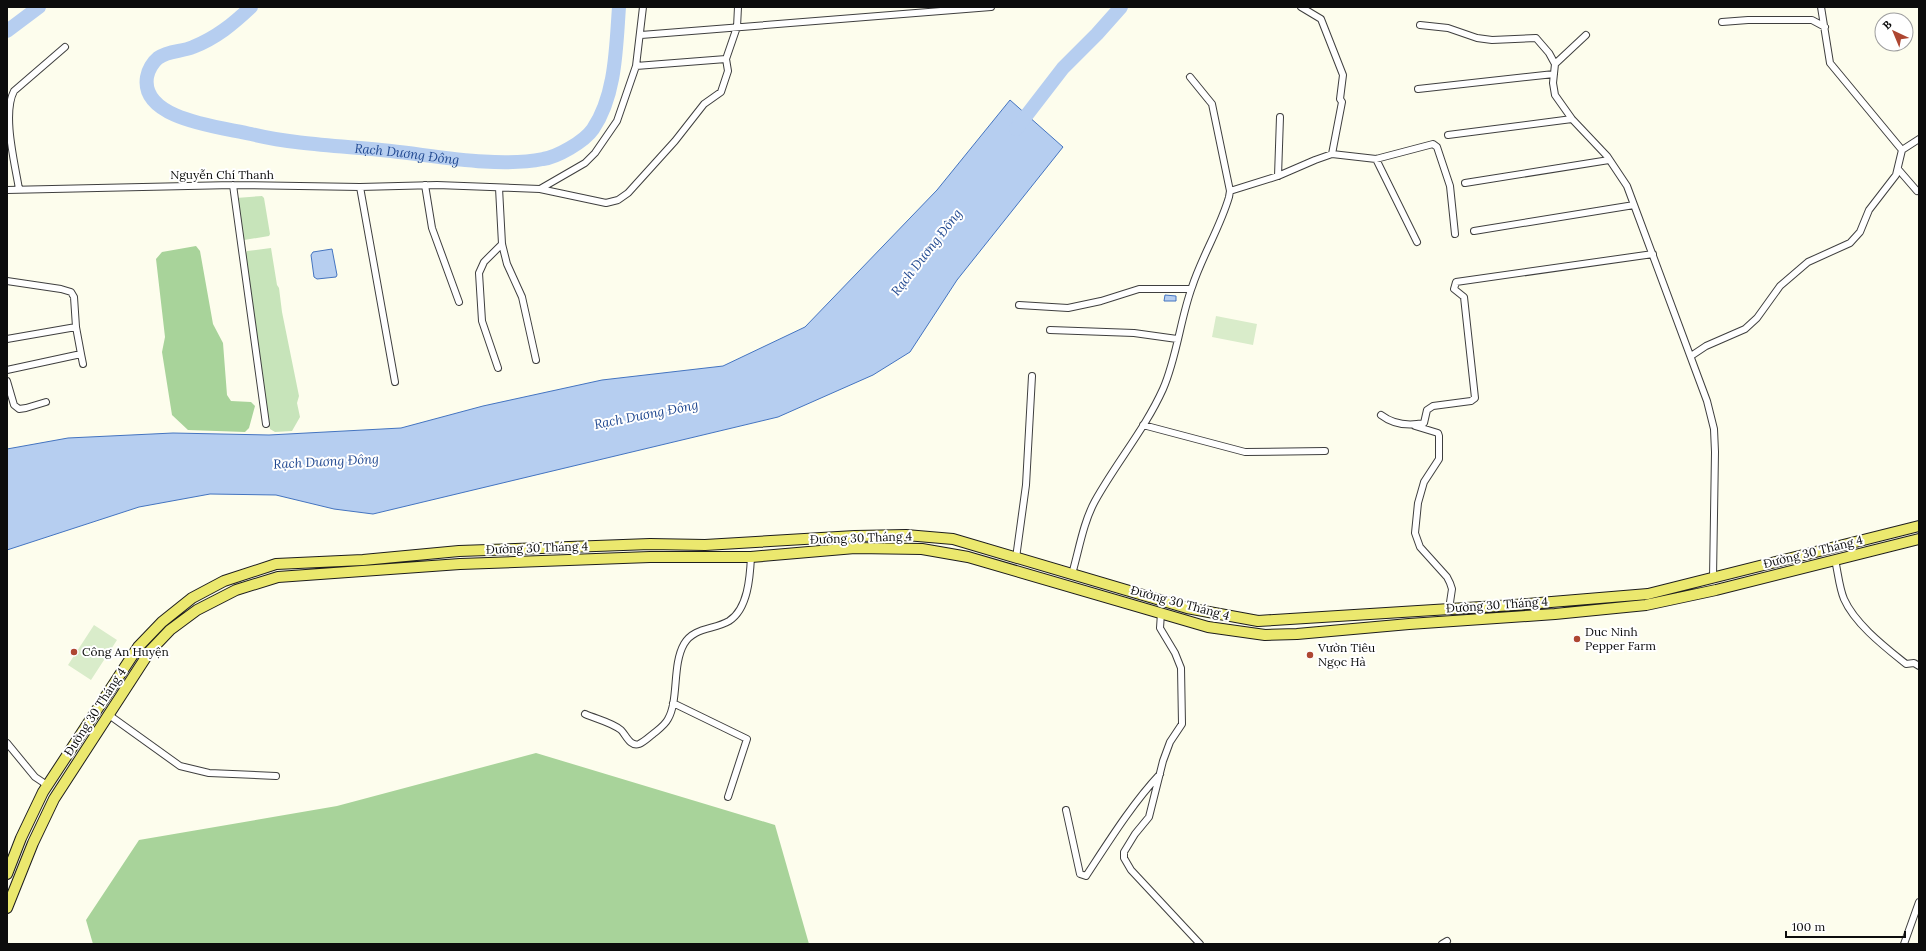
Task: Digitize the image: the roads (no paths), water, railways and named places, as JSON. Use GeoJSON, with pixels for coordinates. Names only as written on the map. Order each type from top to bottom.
{"type":"FeatureCollection","features":[{"type":"Feature","properties":{"kind":"main road","name":"Đường 30 Tháng 4"},"geometry":{"type":"LineString","coordinates":[[7,874],[21,838],[47,785],[141,644],[162,622],[192,598],[224,582],[276,564],[364,560],[459,551],[650,544],[721,544],[855,536],[906,535],[954,539],[1188,608],[1222,616],[1258,621],[1408,612],[1648,594],[1919,526]]}},
{"type":"Feature","properties":{"kind":"main road"},"geometry":{"type":"LineString","coordinates":[[855,536],[855,548]]}},
{"type":"Feature","properties":{"kind":"main road","name":"Đường 30 Tháng 4"},"geometry":{"type":"LineString","coordinates":[[7,908],[32,843],[59,792],[150,651],[170,630],[197,610],[236,590],[278,577],[460,564],[650,557],[751,557],[855,548],[929,550],[968,557],[1069,585],[1208,627],[1265,634],[1297,634],[1409,624],[1555,614],[1646,605],[1716,590],[1919,539]]}},
{"type":"Feature","properties":{"kind":"main road"},"geometry":{"type":"LineString","coordinates":[[650,544],[650,557]]}},
{"type":"Feature","properties":{"kind":"main road"},"geometry":{"type":"LineString","coordinates":[[459,551],[460,564]]}},
{"type":"Feature","properties":{"kind":"main road"},"geometry":{"type":"LineString","coordinates":[[276,564],[278,577]]}},
{"type":"Feature","properties":{"kind":"main road"},"geometry":{"type":"LineString","coordinates":[[1069,585],[1072,574]]}},
{"type":"Feature","properties":{"kind":"main road"},"geometry":{"type":"LineString","coordinates":[[1713,578],[1716,590]]}},
{"type":"Feature","properties":{"kind":"main road"},"geometry":{"type":"LineString","coordinates":[[1408,612],[1409,624]]}},
{"type":"Feature","properties":{"kind":"main road"},"geometry":{"type":"LineString","coordinates":[[1296,619],[1297,634]]}},
{"type":"Feature","properties":{"kind":"main road"},"geometry":{"type":"LineString","coordinates":[[141,644],[150,651]]}},
{"type":"Feature","properties":{"kind":"main road"},"geometry":{"type":"LineString","coordinates":[[47,785],[59,792]]}},
{"type":"Feature","properties":{"kind":"street"},"geometry":{"type":"LineString","coordinates":[[540,189],[577,169],[595,153],[617,121],[636,66],[641,35],[643,7]]}},
{"type":"Feature","properties":{"kind":"street","name":"Nguyễn Chí Thanh"},"geometry":{"type":"LineString","coordinates":[[7,190],[233,185],[360,188],[436,185],[540,189],[606,203],[618,200],[628,193],[675,140],[704,104],[721,92],[728,71],[726,59],[737,27],[738,7]]}},
{"type":"Feature","properties":{"kind":"street"},"geometry":{"type":"LineString","coordinates":[[641,35],[991,7]]}},
{"type":"Feature","properties":{"kind":"street"},"geometry":{"type":"LineString","coordinates":[[1301,7],[1321,19],[1344,78],[1340,99],[1342,102],[1332,154]]}},
{"type":"Feature","properties":{"kind":"street"},"geometry":{"type":"LineString","coordinates":[[1821,7],[1830,63],[1902,150]]}},
{"type":"Feature","properties":{"kind":"street"},"geometry":{"type":"LineString","coordinates":[[1722,22],[1748,20],[1812,20],[1825,27]]}},
{"type":"Feature","properties":{"kind":"street"},"geometry":{"type":"LineString","coordinates":[[1420,25],[1448,28],[1492,40],[1536,38],[1550,53],[1555,64],[1555,95],[1572,119],[1609,160],[1627,186],[1692,356],[1714,429],[1713,578]]}},
{"type":"Feature","properties":{"kind":"street"},"geometry":{"type":"LineString","coordinates":[[1555,64],[1586,35]]}},
{"type":"Feature","properties":{"kind":"street"},"geometry":{"type":"LineString","coordinates":[[19,190],[10,130],[11,97],[14,91],[65,47]]}},
{"type":"Feature","properties":{"kind":"street"},"geometry":{"type":"LineString","coordinates":[[636,66],[726,59]]}},
{"type":"Feature","properties":{"kind":"street"},"geometry":{"type":"LineString","coordinates":[[1418,90],[1554,74]]}},
{"type":"Feature","properties":{"kind":"street"},"geometry":{"type":"LineString","coordinates":[[1072,574],[1094,502],[1143,425],[1162,390],[1172,366],[1177,339],[1191,289],[1226,207],[1230,191],[1212,104],[1190,77]]}},
{"type":"Feature","properties":{"kind":"street"},"geometry":{"type":"LineString","coordinates":[[1278,176],[1280,117]]}},
{"type":"Feature","properties":{"kind":"street"},"geometry":{"type":"LineString","coordinates":[[1448,135],[1572,119]]}},
{"type":"Feature","properties":{"kind":"street"},"geometry":{"type":"LineString","coordinates":[[1692,356],[1706,346],[1745,328],[1757,318],[1770,297],[1790,276],[1808,262],[1850,242],[1860,232],[1869,210],[1892,182],[1898,168],[1902,150],[1919,139]]}},
{"type":"Feature","properties":{"kind":"street"},"geometry":{"type":"LineString","coordinates":[[1230,191],[1278,176],[1332,154],[1376,159],[1433,144],[1437,147],[1450,186],[1455,234]]}},
{"type":"Feature","properties":{"kind":"street"},"geometry":{"type":"LineString","coordinates":[[1376,159],[1417,242]]}},
{"type":"Feature","properties":{"kind":"street"},"geometry":{"type":"LineString","coordinates":[[1465,183],[1609,160]]}},
{"type":"Feature","properties":{"kind":"street"},"geometry":{"type":"LineString","coordinates":[[1898,168],[1917,191]]}},
{"type":"Feature","properties":{"kind":"street"},"geometry":{"type":"LineString","coordinates":[[233,185],[266,424]]}},
{"type":"Feature","properties":{"kind":"street"},"geometry":{"type":"LineString","coordinates":[[425,185],[432,228],[459,302]]}},
{"type":"Feature","properties":{"kind":"street"},"geometry":{"type":"LineString","coordinates":[[360,188],[395,382]]}},
{"type":"Feature","properties":{"kind":"street"},"geometry":{"type":"LineString","coordinates":[[499,188],[502,244],[507,264],[522,297],[536,360]]}},
{"type":"Feature","properties":{"kind":"street"},"geometry":{"type":"LineString","coordinates":[[1474,231],[1634,205]]}},
{"type":"Feature","properties":{"kind":"street"},"geometry":{"type":"LineString","coordinates":[[498,368],[482,321],[480,273],[484,262],[502,244]]}},
{"type":"Feature","properties":{"kind":"street"},"geometry":{"type":"LineString","coordinates":[[1412,425],[1424,423],[1427,410],[1434,406],[1471,401],[1475,398],[1464,297],[1454,289],[1456,282],[1653,254]]}},
{"type":"Feature","properties":{"kind":"street"},"geometry":{"type":"LineString","coordinates":[[7,281],[61,289],[71,292],[74,297],[76,327],[83,364]]}},
{"type":"Feature","properties":{"kind":"street"},"geometry":{"type":"LineString","coordinates":[[1019,305],[1068,308],[1101,301],[1139,289],[1191,289]]}},
{"type":"Feature","properties":{"kind":"street"},"geometry":{"type":"LineString","coordinates":[[7,339],[76,327]]}},
{"type":"Feature","properties":{"kind":"street"},"geometry":{"type":"LineString","coordinates":[[1050,330],[1134,333],[1177,339]]}},
{"type":"Feature","properties":{"kind":"street"},"geometry":{"type":"LineString","coordinates":[[7,370],[82,354]]}},
{"type":"Feature","properties":{"kind":"street"},"geometry":{"type":"LineString","coordinates":[[1016,558],[1026,485],[1032,376]]}},
{"type":"Feature","properties":{"kind":"street"},"geometry":{"type":"LineString","coordinates":[[7,381],[14,405],[19,409],[46,402]]}},
{"type":"Feature","properties":{"kind":"street"},"geometry":{"type":"LineString","coordinates":[[1381,415],[1389,421],[1412,425],[1429,432],[1438,433],[1439,459],[1424,482],[1418,503],[1415,533],[1420,547],[1447,577],[1450,583],[1452,589],[1448,609]]}},
{"type":"Feature","properties":{"kind":"street"},"geometry":{"type":"LineString","coordinates":[[1143,425],[1245,452],[1325,451]]}},
{"type":"Feature","properties":{"kind":"street"},"geometry":{"type":"LineString","coordinates":[[585,714],[616,728],[633,744],[637,745],[664,725],[670,717],[676,674],[683,646],[688,638],[697,632],[729,621],[736,615],[742,604],[747,589],[751,557]]}},
{"type":"Feature","properties":{"kind":"street"},"geometry":{"type":"LineString","coordinates":[[1835,560],[1844,598],[1850,611],[1879,642],[1906,664],[1914,663],[1919,666]]}},
{"type":"Feature","properties":{"kind":"street"},"geometry":{"type":"LineString","coordinates":[[1161,613],[1160,628],[1175,653],[1181,668],[1180,697],[1182,724],[1170,742],[1149,816],[1127,846],[1124,858],[1131,870],[1200,944]]}},
{"type":"Feature","properties":{"kind":"street"},"geometry":{"type":"LineString","coordinates":[[673,703],[747,740],[728,797]]}},
{"type":"Feature","properties":{"kind":"street"},"geometry":{"type":"LineString","coordinates":[[109,715],[180,766],[209,773],[276,776]]}},
{"type":"Feature","properties":{"kind":"street"},"geometry":{"type":"LineString","coordinates":[[7,743],[35,777],[47,785]]}},
{"type":"Feature","properties":{"kind":"street"},"geometry":{"type":"LineString","coordinates":[[1066,810],[1080,874],[1084,877],[1141,797],[1160,774]]}},
{"type":"Feature","properties":{"kind":"street"},"geometry":{"type":"LineString","coordinates":[[1904,944],[1919,902]]}},
{"type":"Feature","properties":{"kind":"water"},"geometry":{"type":"Polygon","coordinates":[[[1010,100],[1063,147],[957,280],[910,352],[873,375],[778,417],[373,514],[334,509],[276,495],[210,494],[139,507],[7,550],[7,449],[68,438],[173,433],[269,435],[401,428],[483,406],[602,380],[723,366],[805,327],[937,190],[1010,100]]]}},
{"type":"Feature","properties":{"kind":"water"},"geometry":{"type":"Polygon","coordinates":[[[332,249],[337,275],[336,277],[317,279],[314,277],[311,255],[313,252],[332,249]]]}},
{"type":"Feature","properties":{"kind":"water"},"geometry":{"type":"Polygon","coordinates":[[[1165,295],[1176,296],[1176,301],[1164,301],[1165,295]]]}},
{"type":"Feature","properties":{"kind":"waterway","name":"Rạch Dương Đông"},"geometry":{"type":"LineString","coordinates":[[7,31],[39,7]]}},
{"type":"Feature","properties":{"kind":"waterway","name":"Rạch Dương Đông"},"geometry":{"type":"LineString","coordinates":[[251,7],[217,35],[189,49],[162,55],[156,60],[147,77],[148,92],[156,103],[169,112],[186,119],[268,138],[487,162],[525,161],[549,158],[577,144],[589,134],[601,116],[611,86],[616,54],[619,7]]}},
{"type":"Feature","properties":{"kind":"waterway","name":"Rạch Dương Đông"},"geometry":{"type":"LineString","coordinates":[[1016,129],[1063,68],[1097,34],[1121,7]]}},
{"type":"Feature","properties":{"kind":"place","name":"Duc Ninh Pepper Farm"},"geometry":{"type":"Point","coordinates":[1577,639]}},
{"type":"Feature","properties":{"kind":"place","name":"Công An Huyện"},"geometry":{"type":"Point","coordinates":[74,652]}},
{"type":"Feature","properties":{"kind":"place","name":"Vườn Tiêu Ngọc Hà"},"geometry":{"type":"Point","coordinates":[1310,655]}}]}
